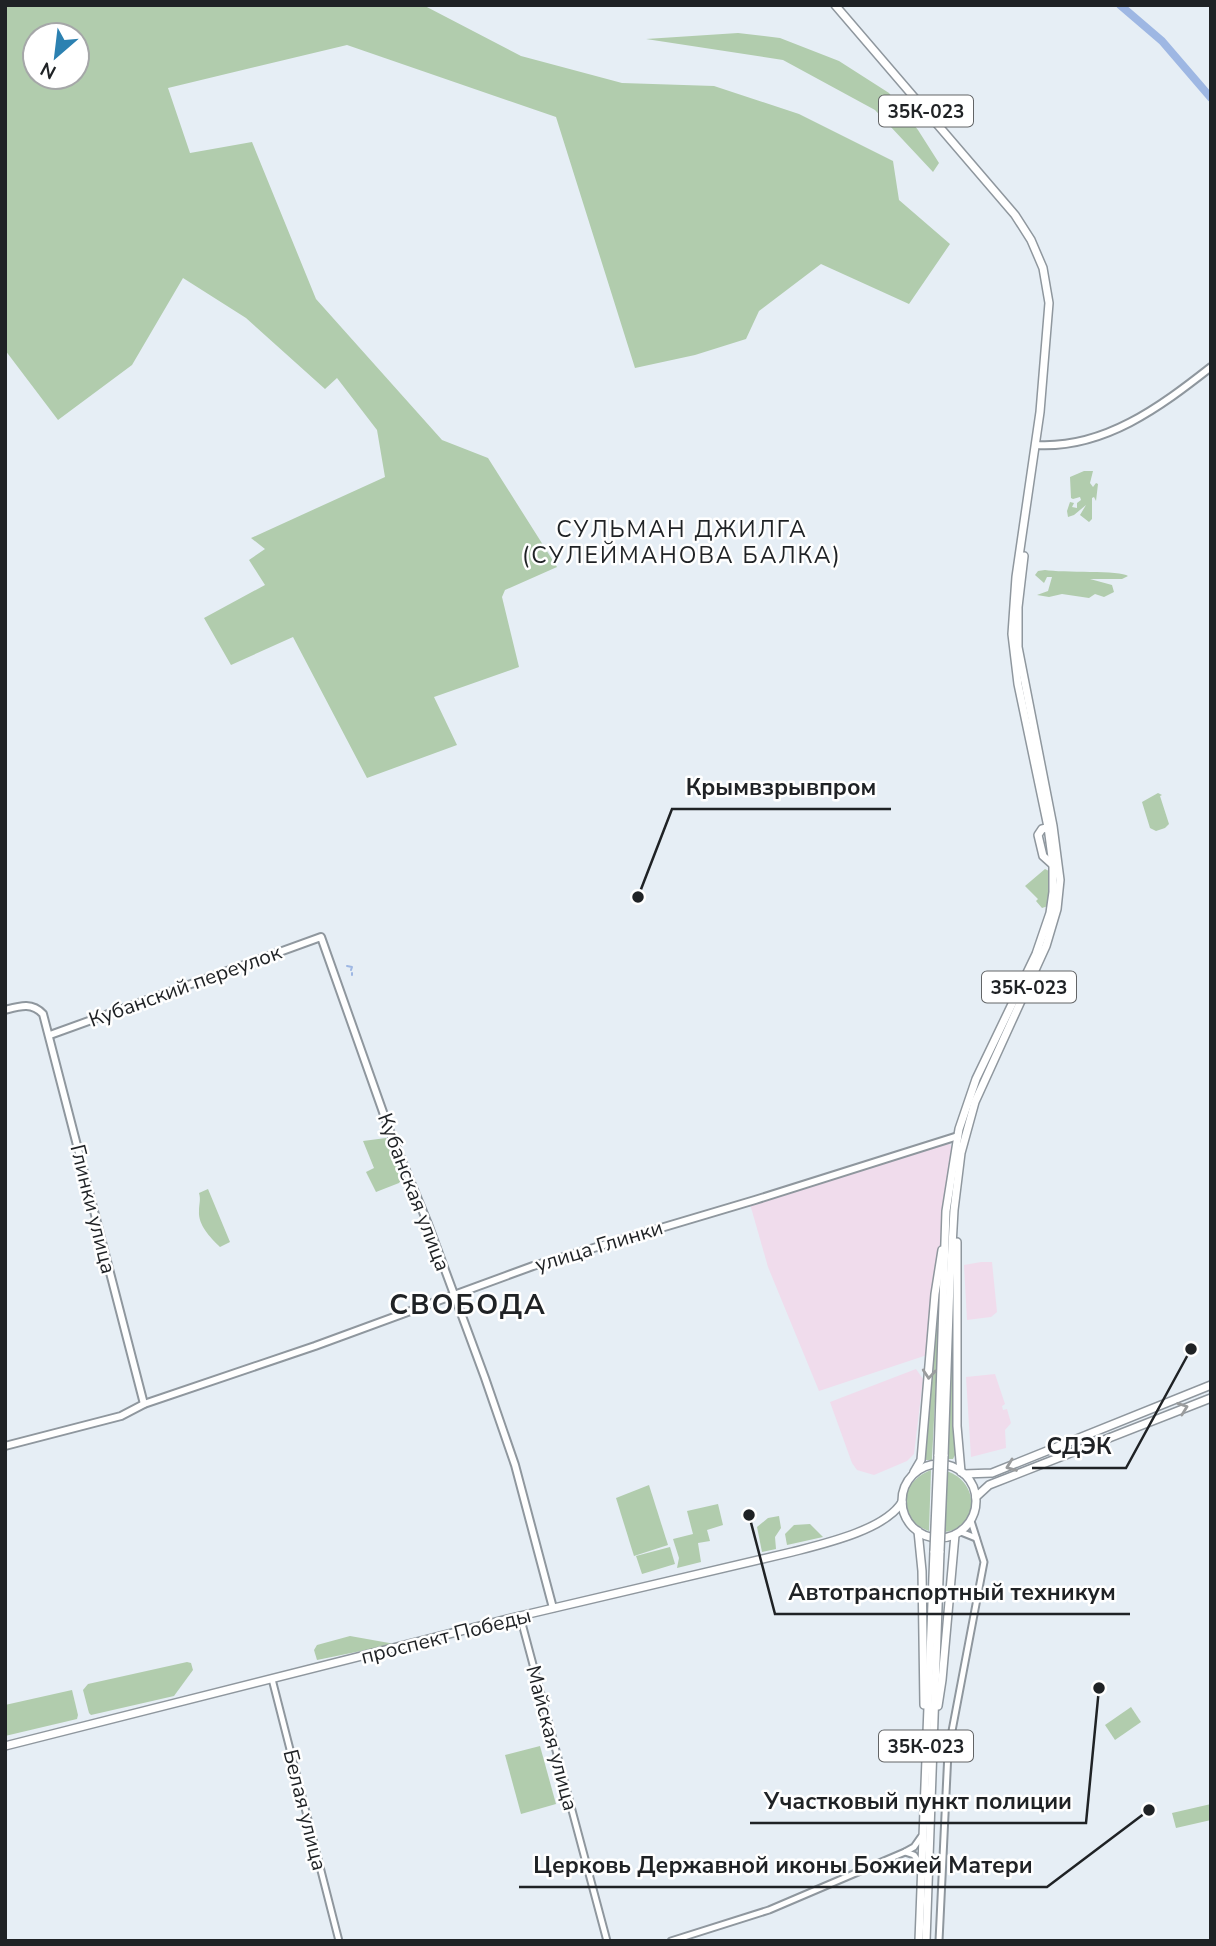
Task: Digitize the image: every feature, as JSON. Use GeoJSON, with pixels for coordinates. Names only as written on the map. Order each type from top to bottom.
{"type":"FeatureCollection","features":[{"type":"Feature","properties":{"kind":"main road","name":"35К-023"},"geometry":{"type":"LineString","coordinates":[[835,5],[998,193],[1031,240],[1047,281],[1049,303],[1036,445],[1016,577],[1012,634],[1018,684],[1051,827],[1060,880],[1056,910],[1041,962],[1000,1046],[969,1120],[961,1153],[954,1220],[941,1456],[919,1941]]}},
{"type":"Feature","properties":{"kind":"main road"},"geometry":{"type":"LineString","coordinates":[[1036,445],[1079,443],[1100,437],[1144,415],[1211,367]]}},
{"type":"Feature","properties":{"kind":"main road","name":"35К-023"},"geometry":{"type":"LineString","coordinates":[[941,1456],[946,1211],[958,1136],[976,1079],[1029,971],[1044,934],[1052,902],[1051,827]]}},
{"type":"Feature","properties":{"kind":"main road","name":"Кубанский переулок"},"geometry":{"type":"LineString","coordinates":[[50,1035],[321,937]]}},
{"type":"Feature","properties":{"kind":"main road","name":"Кубанская улица"},"geometry":{"type":"LineString","coordinates":[[321,937],[389,1129],[454,1295],[515,1465],[553,1608]]}},
{"type":"Feature","properties":{"kind":"main road","name":"Глинки улица"},"geometry":{"type":"LineString","coordinates":[[5,1010],[30,1005],[43,1014],[144,1404]]}},
{"type":"Feature","properties":{"kind":"main road","name":"улица Глинки"},"geometry":{"type":"LineString","coordinates":[[5,1446],[121,1416],[144,1404],[315,1346],[558,1258],[958,1136]]}},
{"type":"Feature","properties":{"kind":"main road"},"geometry":{"type":"LineString","coordinates":[[885,1519],[900,1520],[938,1538],[958,1533],[971,1521],[976,1497],[974,1489],[962,1473],[957,1426],[957,1241],[954,1220]]}},
{"type":"Feature","properties":{"kind":"main road"},"geometry":{"type":"LineString","coordinates":[[911,1525],[902,1502],[905,1486],[921,1460],[939,1258],[945,1243]]}},
{"type":"Feature","properties":{"kind":"main road"},"geometry":{"type":"LineString","coordinates":[[914,1472],[925,1466],[941,1465],[962,1473],[992,1473],[1211,1385]]}},
{"type":"Feature","properties":{"kind":"main road"},"geometry":{"type":"LineString","coordinates":[[976,1497],[989,1485],[1211,1398]]}},
{"type":"Feature","properties":{"kind":"main road","name":"проспект Победы"},"geometry":{"type":"LineString","coordinates":[[5,1746],[520,1616],[792,1552],[824,1543],[885,1519],[896,1511],[902,1502]]}},
{"type":"Feature","properties":{"kind":"main road"},"geometry":{"type":"LineString","coordinates":[[919,1531],[922,1571],[922,1677],[927,1729]]}},
{"type":"Feature","properties":{"kind":"main road"},"geometry":{"type":"LineString","coordinates":[[932,1738],[942,1680],[958,1533]]}},
{"type":"Feature","properties":{"kind":"main road","name":"35К-023"},"geometry":{"type":"LineString","coordinates":[[926,1941],[937,1551]]}},
{"type":"Feature","properties":{"kind":"street"},"geometry":{"type":"LineString","coordinates":[[939,1941],[948,1752],[984,1562],[971,1521]]}},
{"type":"Feature","properties":{"kind":"street"},"geometry":{"type":"LineString","coordinates":[[958,1533],[976,1538]]}},
{"type":"Feature","properties":{"kind":"street","name":"Майская улица"},"geometry":{"type":"LineString","coordinates":[[520,1616],[607,1941]]}},
{"type":"Feature","properties":{"kind":"street","name":"Белая улица"},"geometry":{"type":"LineString","coordinates":[[272,1679],[339,1941]]}},
{"type":"Feature","properties":{"kind":"street"},"geometry":{"type":"LineString","coordinates":[[671,1941],[769,1910],[905,1852],[917,1844],[923,1832]]}},
{"type":"Feature","properties":{"kind":"street"},"geometry":{"type":"LineString","coordinates":[[905,1852],[914,1855],[922,1866]]}},
{"type":"Feature","properties":{"kind":"shaded area"},"geometry":{"type":"Polygon","coordinates":[[[945,1142],[952,1148],[927,1355],[819,1391],[768,1267],[750,1204],[945,1142]]]}},
{"type":"Feature","properties":{"kind":"shaded area"},"geometry":{"type":"Polygon","coordinates":[[[992,1262],[997,1312],[991,1317],[967,1320],[964,1265],[992,1262]]]}},
{"type":"Feature","properties":{"kind":"shaded area"},"geometry":{"type":"Polygon","coordinates":[[[916,1369],[923,1379],[914,1454],[907,1461],[874,1475],[857,1470],[830,1402],[916,1369]]]}},
{"type":"Feature","properties":{"kind":"shaded area"},"geometry":{"type":"Polygon","coordinates":[[[995,1374],[1005,1404],[1002,1406],[1003,1410],[1007,1409],[1011,1423],[1005,1430],[1006,1448],[971,1457],[966,1377],[995,1374]]]}},
{"type":"Feature","properties":{"kind":"green space"},"geometry":{"type":"Polygon","coordinates":[[[5,5],[423,5],[521,56],[622,83],[714,86],[799,114],[893,161],[899,200],[950,244],[909,304],[821,264],[759,311],[746,339],[695,355],[635,368],[556,117],[347,45],[168,88],[190,153],[252,142],[316,299],[442,440],[488,458],[557,567],[505,590],[502,597],[519,667],[434,697],[457,745],[367,778],[293,637],[231,665],[204,618],[265,585],[249,560],[265,549],[251,538],[385,477],[377,430],[337,378],[325,389],[246,318],[183,278],[132,365],[58,420],[5,350],[5,5]]]}},
{"type":"Feature","properties":{"kind":"green space"},"geometry":{"type":"Polygon","coordinates":[[[738,33],[780,38],[839,61],[889,93],[939,163],[933,172],[875,110],[783,60],[646,39],[738,33]]]}},
{"type":"Feature","properties":{"kind":"green space"},"geometry":{"type":"Polygon","coordinates":[[[1084,471],[1093,471],[1090,483],[1093,487],[1098,484],[1096,501],[1092,498],[1092,519],[1089,522],[1080,515],[1086,505],[1068,517],[1067,511],[1070,502],[1074,503],[1072,507],[1077,508],[1077,503],[1081,500],[1080,497],[1071,498],[1070,477],[1084,471]]]}},
{"type":"Feature","properties":{"kind":"green space"},"geometry":{"type":"Polygon","coordinates":[[[1038,571],[1128,576],[1122,579],[1090,579],[1112,585],[1114,592],[1104,597],[1095,594],[1089,598],[1062,594],[1049,597],[1037,595],[1048,591],[1052,577],[1047,577],[1044,583],[1035,575],[1038,571]]]}},
{"type":"Feature","properties":{"kind":"green space"},"geometry":{"type":"Polygon","coordinates":[[[1158,793],[1162,795],[1160,796],[1169,824],[1156,831],[1150,828],[1142,802],[1158,793]]]}},
{"type":"Feature","properties":{"kind":"green space"},"geometry":{"type":"Polygon","coordinates":[[[1045,869],[1049,871],[1048,906],[1042,908],[1036,901],[1038,899],[1025,886],[1045,869]]]}},
{"type":"Feature","properties":{"kind":"green space"},"geometry":{"type":"Polygon","coordinates":[[[386,1138],[403,1177],[399,1183],[376,1192],[366,1172],[374,1168],[363,1141],[386,1138]]]}},
{"type":"Feature","properties":{"kind":"green space"},"geometry":{"type":"Polygon","coordinates":[[[208,1189],[230,1242],[220,1247],[200,1221],[199,1193],[208,1189]]]}},
{"type":"Feature","properties":{"kind":"green space"},"geometry":{"type":"Polygon","coordinates":[[[939,1287],[932,1460],[923,1460],[939,1287]]]}},
{"type":"Feature","properties":{"kind":"green space"},"geometry":{"type":"Polygon","coordinates":[[[952,1287],[957,1451],[953,1459],[947,1459],[952,1287]]]}},
{"type":"Feature","properties":{"kind":"green space"},"geometry":{"type":"Polygon","coordinates":[[[931,1470],[929,1531],[910,1518],[905,1500],[912,1483],[931,1470]]]}},
{"type":"Feature","properties":{"kind":"green space"},"geometry":{"type":"Polygon","coordinates":[[[946,1471],[966,1485],[971,1505],[969,1515],[963,1523],[955,1529],[943,1532],[946,1471]]]}},
{"type":"Feature","properties":{"kind":"green space"},"geometry":{"type":"Polygon","coordinates":[[[649,1485],[668,1545],[634,1556],[616,1498],[649,1485]]]}},
{"type":"Feature","properties":{"kind":"green space"},"geometry":{"type":"Polygon","coordinates":[[[718,1504],[723,1525],[707,1530],[710,1541],[698,1543],[701,1562],[677,1568],[679,1558],[673,1539],[693,1534],[687,1511],[718,1504]]]}},
{"type":"Feature","properties":{"kind":"green space"},"geometry":{"type":"Polygon","coordinates":[[[779,1516],[781,1528],[775,1537],[776,1549],[762,1552],[757,1527],[768,1518],[779,1516]]]}},
{"type":"Feature","properties":{"kind":"green space"},"geometry":{"type":"Polygon","coordinates":[[[810,1524],[823,1537],[787,1545],[785,1534],[794,1525],[810,1524]]]}},
{"type":"Feature","properties":{"kind":"green space"},"geometry":{"type":"Polygon","coordinates":[[[670,1547],[675,1564],[642,1574],[636,1556],[670,1547]]]}},
{"type":"Feature","properties":{"kind":"green space"},"geometry":{"type":"Polygon","coordinates":[[[350,1636],[395,1644],[317,1660],[314,1650],[317,1645],[350,1636]]]}},
{"type":"Feature","properties":{"kind":"green space"},"geometry":{"type":"Polygon","coordinates":[[[191,1663],[193,1670],[174,1696],[91,1715],[89,1713],[83,1690],[88,1684],[191,1663]]]}},
{"type":"Feature","properties":{"kind":"green space"},"geometry":{"type":"Polygon","coordinates":[[[72,1690],[77,1719],[5,1736],[5,1705],[72,1690]]]}},
{"type":"Feature","properties":{"kind":"green space"},"geometry":{"type":"Polygon","coordinates":[[[1131,1707],[1141,1722],[1115,1740],[1105,1725],[1131,1707]]]}},
{"type":"Feature","properties":{"kind":"green space"},"geometry":{"type":"Polygon","coordinates":[[[540,1746],[556,1804],[521,1814],[505,1755],[540,1746]]]}},
{"type":"Feature","properties":{"kind":"green space"},"geometry":{"type":"Polygon","coordinates":[[[1211,1804],[1211,1820],[1176,1828],[1172,1813],[1211,1804]]]}},
{"type":"Feature","properties":{"kind":"waterway"},"geometry":{"type":"LineString","coordinates":[[1120,5],[1162,41],[1211,98]]}},
{"type":"Feature","properties":{"kind":"waterway"},"geometry":{"type":"LineString","coordinates":[[347,966],[352,967],[351,970]]}},
{"type":"Feature","properties":{"kind":"place","name":"Крымвзрывпром"},"geometry":{"type":"Point","coordinates":[638,897]}},
{"type":"Feature","properties":{"kind":"place","name":"СДЭК"},"geometry":{"type":"Point","coordinates":[1191,1349]}},
{"type":"Feature","properties":{"kind":"place","name":"Автотранспортный техникум"},"geometry":{"type":"Point","coordinates":[749,1515]}},
{"type":"Feature","properties":{"kind":"place","name":"Участковый пункт полиции"},"geometry":{"type":"Point","coordinates":[1099,1688]}},
{"type":"Feature","properties":{"kind":"place","name":"Церковь Державной иконы Божией Матери"},"geometry":{"type":"Point","coordinates":[1149,1810]}},
{"type":"Feature","properties":{"kind":"district","name":"СУЛЬМАН ДЖИЛГА (СУЛЕЙМАНОВА БАЛКА)"},"geometry":{"type":"Point","coordinates":[682,542]}},
{"type":"Feature","properties":{"kind":"district","name":"СВОБОДА"},"geometry":{"type":"Point","coordinates":[468,1304]}}]}
